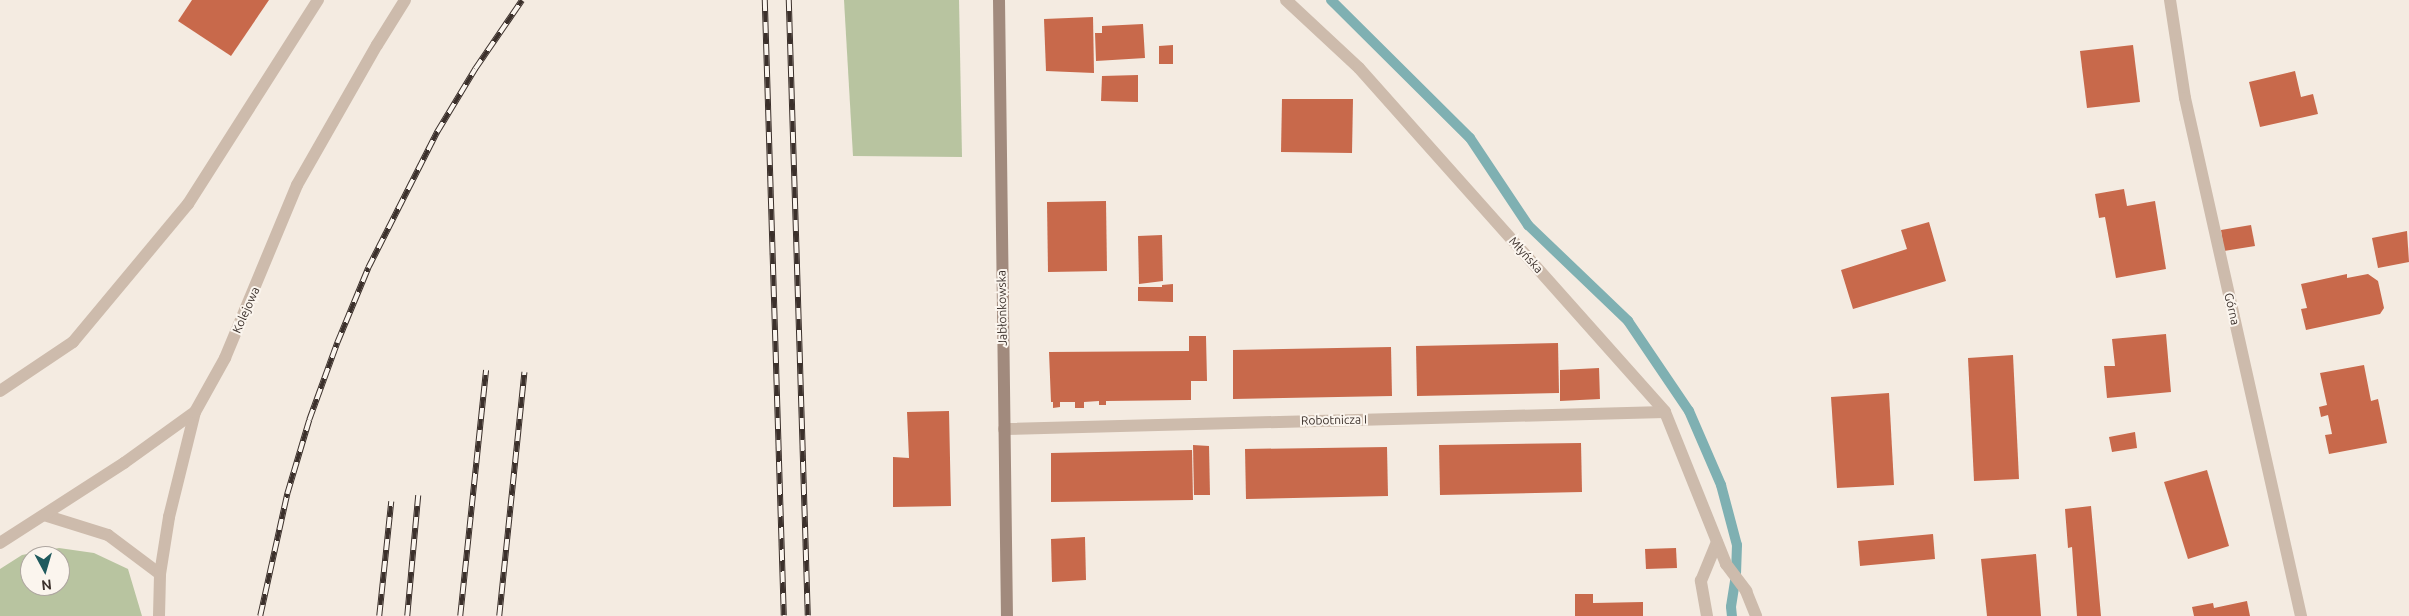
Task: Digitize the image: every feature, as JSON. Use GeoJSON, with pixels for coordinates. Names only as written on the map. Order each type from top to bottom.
{"type":"FeatureCollection","features":[{"type":"Feature","properties":{"kind":"main road","name":"Jabłonkowska"},"geometry":{"type":"LineString","coordinates":[[998,0],[1007,616]]}},
{"type":"Feature","properties":{"kind":"street"},"geometry":{"type":"LineString","coordinates":[[0,391],[73,342],[188,204],[318,0]]}},
{"type":"Feature","properties":{"kind":"street","name":"Kolejowa"},"geometry":{"type":"LineString","coordinates":[[0,543],[124,463],[195,412],[225,358],[297,185],[405,0]]}},
{"type":"Feature","properties":{"kind":"street","name":"Młyńska"},"geometry":{"type":"LineString","coordinates":[[1286,0],[1359,68],[1665,412],[1726,564],[1746,591],[1756,616]]}},
{"type":"Feature","properties":{"kind":"street","name":"Górna"},"geometry":{"type":"LineString","coordinates":[[2170,0],[2185,98],[2301,616]]}},
{"type":"Feature","properties":{"kind":"street"},"geometry":{"type":"LineString","coordinates":[[159,616],[160,574],[169,517],[195,412]]}},
{"type":"Feature","properties":{"kind":"street","name":"Robotnicza I"},"geometry":{"type":"LineString","coordinates":[[1004,429],[1665,412]]}},
{"type":"Feature","properties":{"kind":"street"},"geometry":{"type":"LineString","coordinates":[[44,515],[108,535],[160,574]]}},
{"type":"Feature","properties":{"kind":"street"},"geometry":{"type":"LineString","coordinates":[[1707,616],[1701,581],[1717,542]]}},
{"type":"Feature","properties":{"kind":"green space"},"geometry":{"type":"Polygon","coordinates":[[[844,0],[959,0],[962,157],[853,156],[844,0]]]}},
{"type":"Feature","properties":{"kind":"green space"},"geometry":{"type":"Polygon","coordinates":[[[70,550],[94,553],[128,569],[142,616],[0,616],[0,569],[20,556],[20,596],[70,596],[70,550]]]}},
{"type":"Feature","properties":{"kind":"building"},"geometry":{"type":"Polygon","coordinates":[[[192,0],[269,0],[231,56],[178,21],[192,0]]]}},
{"type":"Feature","properties":{"kind":"building"},"geometry":{"type":"Polygon","coordinates":[[[1093,17],[1094,73],[1046,71],[1044,19],[1093,17]]]}},
{"type":"Feature","properties":{"kind":"building"},"geometry":{"type":"Polygon","coordinates":[[[1143,24],[1145,58],[1096,61],[1095,33],[1102,33],[1102,26],[1143,24]]]}},
{"type":"Feature","properties":{"kind":"building"},"geometry":{"type":"Polygon","coordinates":[[[1173,45],[1173,64],[1159,64],[1159,46],[1173,45]]]}},
{"type":"Feature","properties":{"kind":"building"},"geometry":{"type":"Polygon","coordinates":[[[2133,45],[2140,102],[2087,108],[2080,51],[2133,45]]]}},
{"type":"Feature","properties":{"kind":"building"},"geometry":{"type":"Polygon","coordinates":[[[2295,71],[2301,97],[2313,94],[2318,114],[2260,127],[2249,82],[2295,71]]]}},
{"type":"Feature","properties":{"kind":"building"},"geometry":{"type":"Polygon","coordinates":[[[1138,75],[1138,102],[1101,101],[1102,76],[1138,75]]]}},
{"type":"Feature","properties":{"kind":"building"},"geometry":{"type":"Polygon","coordinates":[[[1282,99],[1353,99],[1352,153],[1281,152],[1282,99]]]}},
{"type":"Feature","properties":{"kind":"building"},"geometry":{"type":"Polygon","coordinates":[[[2124,189],[2127,206],[2155,201],[2166,269],[2116,278],[2105,217],[2099,218],[2095,194],[2124,189]]]}},
{"type":"Feature","properties":{"kind":"building"},"geometry":{"type":"Polygon","coordinates":[[[1106,201],[1107,271],[1048,272],[1047,202],[1106,201]]]}},
{"type":"Feature","properties":{"kind":"building"},"geometry":{"type":"Polygon","coordinates":[[[1929,222],[1946,281],[1853,309],[1841,270],[1907,249],[1901,230],[1929,222]]]}},
{"type":"Feature","properties":{"kind":"building"},"geometry":{"type":"Polygon","coordinates":[[[2251,225],[2255,246],[2224,251],[2221,230],[2251,225]]]}},
{"type":"Feature","properties":{"kind":"building"},"geometry":{"type":"Polygon","coordinates":[[[2407,231],[2409,262],[2378,268],[2372,238],[2407,231]]]}},
{"type":"Feature","properties":{"kind":"building"},"geometry":{"type":"Polygon","coordinates":[[[1162,235],[1163,281],[1139,284],[1138,236],[1162,235]]]}},
{"type":"Feature","properties":{"kind":"building"},"geometry":{"type":"Polygon","coordinates":[[[2347,274],[2347,278],[2368,274],[2378,281],[2384,308],[2380,314],[2306,330],[2301,309],[2307,308],[2301,284],[2347,274]]]}},
{"type":"Feature","properties":{"kind":"building"},"geometry":{"type":"Polygon","coordinates":[[[1173,284],[1173,302],[1138,301],[1138,287],[1162,287],[1162,285],[1173,284]]]}},
{"type":"Feature","properties":{"kind":"building"},"geometry":{"type":"Polygon","coordinates":[[[2166,334],[2171,392],[2107,398],[2104,366],[2115,366],[2112,339],[2166,334]]]}},
{"type":"Feature","properties":{"kind":"building"},"geometry":{"type":"Polygon","coordinates":[[[1189,336],[1206,336],[1207,381],[1191,381],[1191,400],[1106,401],[1106,405],[1099,405],[1099,401],[1084,402],[1084,408],[1075,408],[1075,402],[1060,402],[1060,407],[1053,408],[1053,402],[1051,402],[1049,352],[1189,351],[1189,336]]]}},
{"type":"Feature","properties":{"kind":"building"},"geometry":{"type":"Polygon","coordinates":[[[1558,343],[1559,393],[1417,396],[1416,346],[1558,343]]]}},
{"type":"Feature","properties":{"kind":"building"},"geometry":{"type":"Polygon","coordinates":[[[1391,347],[1392,396],[1233,399],[1233,350],[1391,347]]]}},
{"type":"Feature","properties":{"kind":"building"},"geometry":{"type":"Polygon","coordinates":[[[2013,355],[2019,479],[1974,481],[1968,358],[2013,355]]]}},
{"type":"Feature","properties":{"kind":"building"},"geometry":{"type":"Polygon","coordinates":[[[2364,365],[2371,401],[2378,399],[2387,443],[2329,454],[2325,435],[2332,434],[2328,415],[2321,417],[2319,407],[2327,405],[2320,373],[2364,365]]]}},
{"type":"Feature","properties":{"kind":"building"},"geometry":{"type":"Polygon","coordinates":[[[1599,368],[1600,399],[1560,401],[1560,370],[1599,368]]]}},
{"type":"Feature","properties":{"kind":"building"},"geometry":{"type":"Polygon","coordinates":[[[1889,393],[1894,485],[1837,488],[1831,397],[1889,393]]]}},
{"type":"Feature","properties":{"kind":"building"},"geometry":{"type":"Polygon","coordinates":[[[949,411],[951,506],[893,507],[893,457],[909,458],[907,412],[949,411]]]}},
{"type":"Feature","properties":{"kind":"building"},"geometry":{"type":"Polygon","coordinates":[[[2135,432],[2137,448],[2112,452],[2109,437],[2135,432]]]}},
{"type":"Feature","properties":{"kind":"building"},"geometry":{"type":"Polygon","coordinates":[[[1581,443],[1582,492],[1440,495],[1439,445],[1581,443]]]}},
{"type":"Feature","properties":{"kind":"building"},"geometry":{"type":"Polygon","coordinates":[[[1193,445],[1209,446],[1210,495],[1194,495],[1193,445]]]}},
{"type":"Feature","properties":{"kind":"building"},"geometry":{"type":"Polygon","coordinates":[[[1387,447],[1388,496],[1246,499],[1245,449],[1387,447]]]}},
{"type":"Feature","properties":{"kind":"building"},"geometry":{"type":"Polygon","coordinates":[[[1192,450],[1193,500],[1051,502],[1051,453],[1192,450]]]}},
{"type":"Feature","properties":{"kind":"building"},"geometry":{"type":"Polygon","coordinates":[[[2207,470],[2229,546],[2188,559],[2164,482],[2207,470]]]}},
{"type":"Feature","properties":{"kind":"building"},"geometry":{"type":"Polygon","coordinates":[[[2091,506],[2101,616],[2077,616],[2072,547],[2068,548],[2065,509],[2091,506]]]}},
{"type":"Feature","properties":{"kind":"building"},"geometry":{"type":"Polygon","coordinates":[[[1933,534],[1935,559],[1860,566],[1858,541],[1933,534]]]}},
{"type":"Feature","properties":{"kind":"building"},"geometry":{"type":"Polygon","coordinates":[[[1085,537],[1086,580],[1052,582],[1051,539],[1085,537]]]}},
{"type":"Feature","properties":{"kind":"building"},"geometry":{"type":"Polygon","coordinates":[[[1676,548],[1677,568],[1646,569],[1645,549],[1676,548]]]}},
{"type":"Feature","properties":{"kind":"building"},"geometry":{"type":"Polygon","coordinates":[[[2036,554],[2041,616],[1987,616],[1981,559],[2036,554]]]}},
{"type":"Feature","properties":{"kind":"building"},"geometry":{"type":"Polygon","coordinates":[[[1575,594],[1593,594],[1593,603],[1643,602],[1643,616],[1575,616],[1575,594]]]}},
{"type":"Feature","properties":{"kind":"building"},"geometry":{"type":"Polygon","coordinates":[[[2247,601],[2250,616],[2194,616],[2192,607],[2213,603],[2214,608],[2247,601]]]}},
{"type":"Feature","properties":{"kind":"waterway"},"geometry":{"type":"LineString","coordinates":[[1331,0],[1470,138],[1528,225],[1628,321],[1689,411],[1721,485],[1737,545],[1736,575],[1731,607],[1732,616]]}},
{"type":"Feature","properties":{"kind":"railway"},"geometry":{"type":"LineString","coordinates":[[260,616],[287,494],[309,420],[337,343],[368,268],[437,132],[475,69],[522,0]]}},
{"type":"Feature","properties":{"kind":"railway"},"geometry":{"type":"LineString","coordinates":[[765,0],[784,616]]}},
{"type":"Feature","properties":{"kind":"railway"},"geometry":{"type":"LineString","coordinates":[[789,0],[808,616]]}},
{"type":"Feature","properties":{"kind":"railway"},"geometry":{"type":"LineString","coordinates":[[460,616],[486,370]]}},
{"type":"Feature","properties":{"kind":"railway"},"geometry":{"type":"LineString","coordinates":[[499,616],[524,372]]}},
{"type":"Feature","properties":{"kind":"railway"},"geometry":{"type":"LineString","coordinates":[[407,616],[418,495]]}},
{"type":"Feature","properties":{"kind":"railway"},"geometry":{"type":"LineString","coordinates":[[379,616],[391,502]]}}]}
